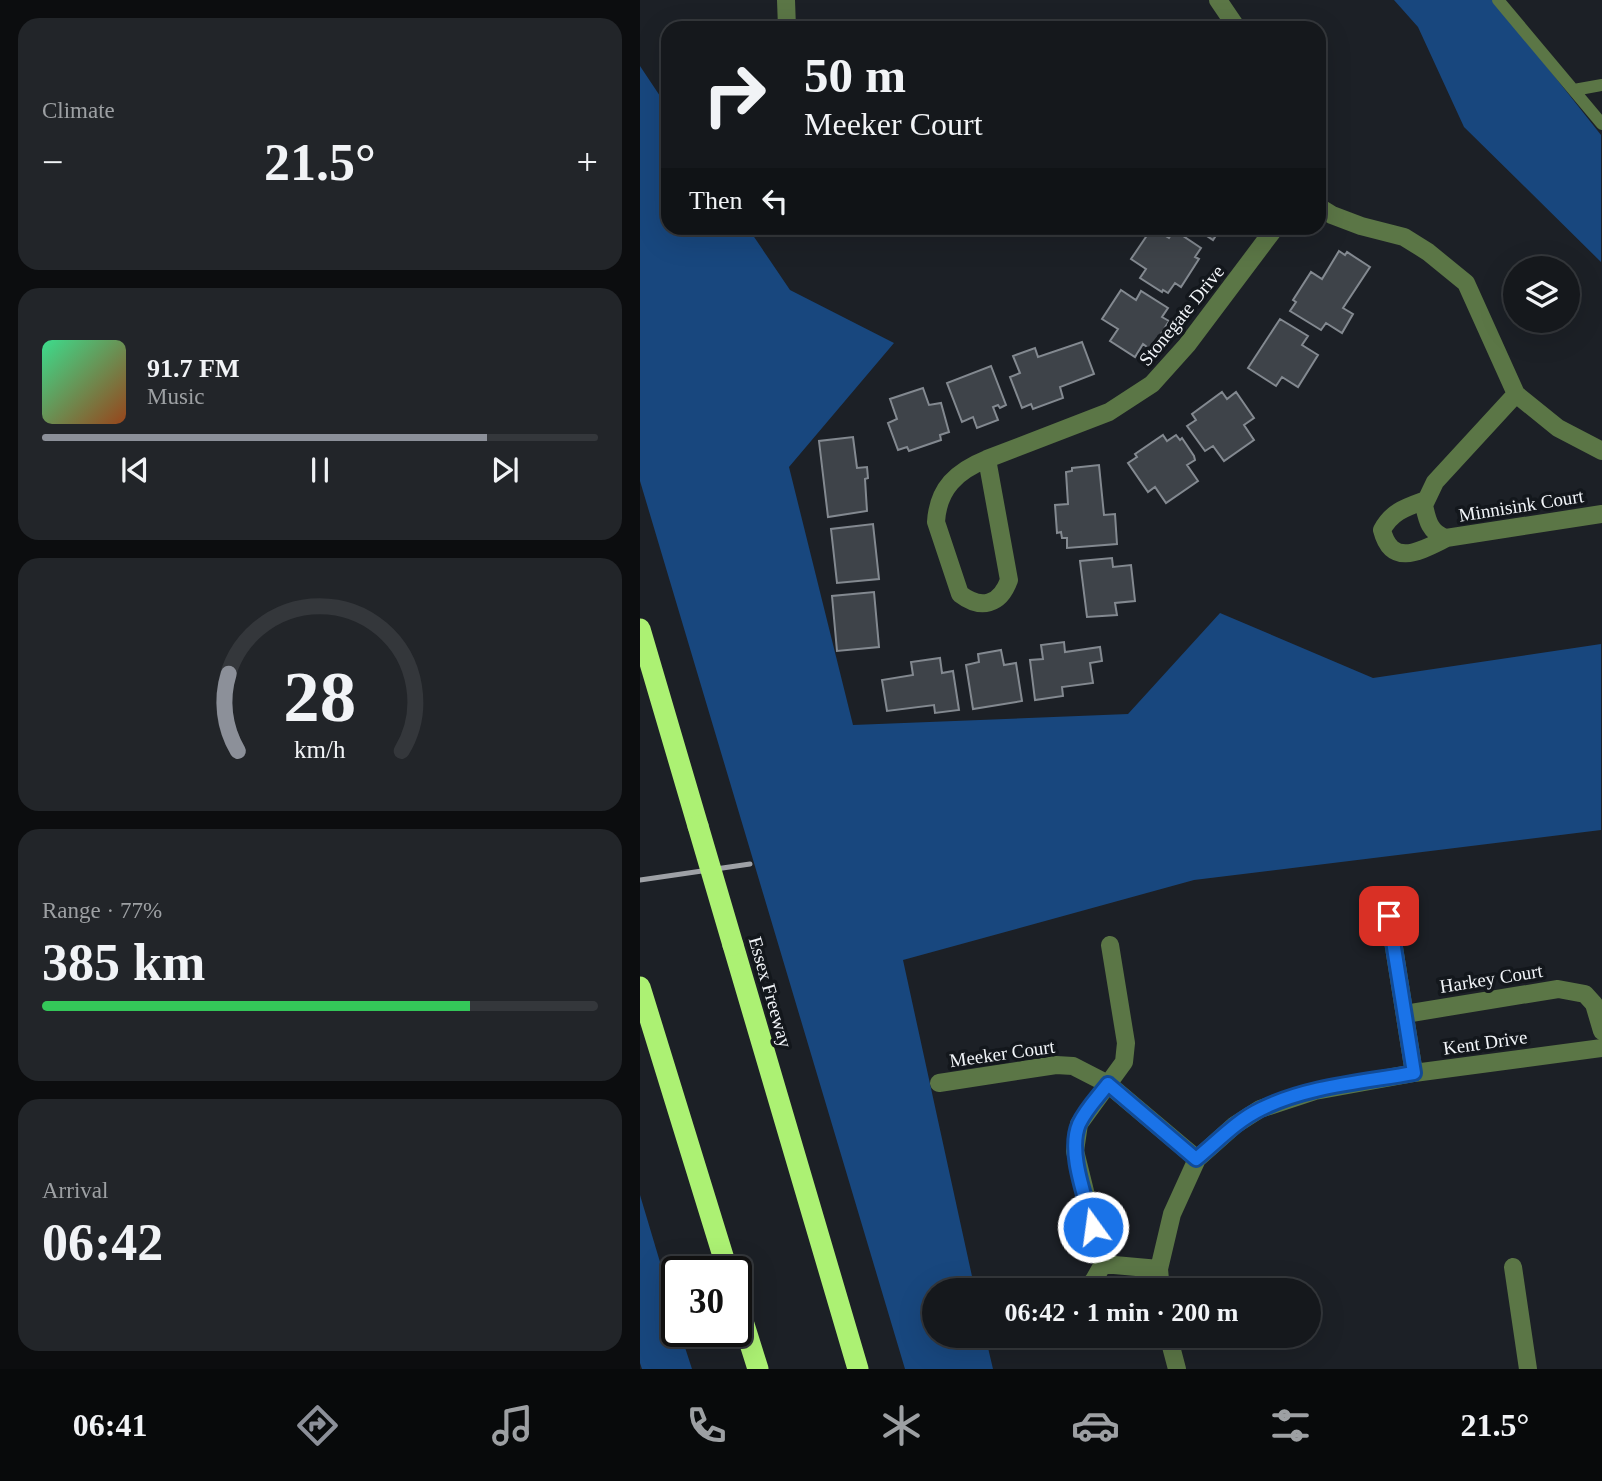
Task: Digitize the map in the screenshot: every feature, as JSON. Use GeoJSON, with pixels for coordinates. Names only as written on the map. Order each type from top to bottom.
{"type":"FeatureCollection","features":[{"type":"Feature","properties":{"kind":"highway","name":"Essex Freeway"},"geometry":{"type":"LineString","coordinates":[[640,629],[858,1369]]}},
{"type":"Feature","properties":{"kind":"highway"},"geometry":{"type":"LineString","coordinates":[[640,987],[723,1256]]}},
{"type":"Feature","properties":{"kind":"highway"},"geometry":{"type":"LineString","coordinates":[[751,1347],[758,1369]]}},
{"type":"Feature","properties":{"kind":"street"},"geometry":{"type":"LineString","coordinates":[[786,0],[787,21]]}},
{"type":"Feature","properties":{"kind":"street"},"geometry":{"type":"LineString","coordinates":[[1218,0],[1232,21]]}},
{"type":"Feature","properties":{"kind":"street"},"geometry":{"type":"LineString","coordinates":[[1326,211],[1362,226],[1404,237],[1428,252],[1466,283],[1516,394],[1558,428],[1601,452]]}},
{"type":"Feature","properties":{"kind":"street","name":"Stonegate Drive"},"geometry":{"type":"LineString","coordinates":[[987,459],[1009,580],[1005,591],[997,599],[983,604],[969,601],[960,594],[936,522],[943,493],[953,477],[987,459],[1109,412],[1152,384],[1188,345],[1270,235]]}},
{"type":"Feature","properties":{"kind":"street"},"geometry":{"type":"LineString","coordinates":[[1426,500],[1434,482],[1516,394]]}},
{"type":"Feature","properties":{"kind":"street","name":"Minnisink Court"},"geometry":{"type":"LineString","coordinates":[[1426,500],[1424,505],[1430,527],[1437,535],[1447,538]]}},
{"type":"Feature","properties":{"kind":"street","name":"Minnisink Court"},"geometry":{"type":"LineString","coordinates":[[1426,500],[1398,511],[1388,519],[1382,530],[1393,551],[1405,554],[1447,538],[1601,514]]}},
{"type":"Feature","properties":{"kind":"street"},"geometry":{"type":"LineString","coordinates":[[1389,916],[1414,1073]]}},
{"type":"Feature","properties":{"kind":"street"},"geometry":{"type":"LineString","coordinates":[[1095,1278],[1103,1264],[1075,1151],[1075,1137],[1079,1124],[1090,1107],[1124,1062],[1126,1043],[1110,945]]}},
{"type":"Feature","properties":{"kind":"street","name":"Harkey Court"},"geometry":{"type":"LineString","coordinates":[[1405,1014],[1558,989],[1571,990],[1585,994],[1594,1004],[1601,1031]]}},
{"type":"Feature","properties":{"kind":"street","name":"Kent Drive"},"geometry":{"type":"LineString","coordinates":[[1160,1278],[1159,1269],[1172,1214],[1196,1159],[1235,1125],[1260,1109],[1315,1091],[1414,1073],[1601,1048]]}},
{"type":"Feature","properties":{"kind":"street","name":"Meeker Court"},"geometry":{"type":"LineString","coordinates":[[939,1083],[1056,1065],[1073,1066],[1108,1084],[1196,1159]]}},
{"type":"Feature","properties":{"kind":"street"},"geometry":{"type":"LineString","coordinates":[[1103,1264],[1159,1269]]}},
{"type":"Feature","properties":{"kind":"street"},"geometry":{"type":"LineString","coordinates":[[1513,1267],[1528,1369]]}},
{"type":"Feature","properties":{"kind":"street"},"geometry":{"type":"LineString","coordinates":[[1171,1348],[1177,1369]]}},
{"type":"Feature","properties":{"kind":"lane"},"geometry":{"type":"LineString","coordinates":[[1498,0],[1601,124]]}},
{"type":"Feature","properties":{"kind":"lane"},"geometry":{"type":"LineString","coordinates":[[1574,90],[1601,85]]}},
{"type":"Feature","properties":{"kind":"shaded area"},"geometry":{"type":"Polygon","coordinates":[[[1394,0],[1494,0],[1601,135],[1601,262],[1464,127],[1418,27],[1394,0]]]}},
{"type":"Feature","properties":{"kind":"shaded area"},"geometry":{"type":"Polygon","coordinates":[[[640,66],[661,98],[661,235],[753,235],[790,290],[894,343],[789,467],[853,725],[1128,714],[1220,613],[1373,678],[1601,644],[1601,830],[1194,880],[903,960],[972,1278],[922,1278],[922,1348],[988,1348],[993,1369],[905,1369],[640,481],[640,66]]]}},
{"type":"Feature","properties":{"kind":"shaded area"},"geometry":{"type":"Polygon","coordinates":[[[640,1195],[661,1265],[661,1347],[685,1347],[692,1369],[642,1369],[640,1195]]]}},
{"type":"Feature","properties":{"kind":"building"},"geometry":{"type":"Polygon","coordinates":[[[1147,235],[1164,235],[1169,238],[1171,235],[1182,235],[1201,248],[1195,257],[1199,259],[1181,287],[1175,283],[1168,293],[1140,278],[1146,269],[1131,259],[1147,235]]]}},
{"type":"Feature","properties":{"kind":"building"},"geometry":{"type":"Polygon","coordinates":[[[1339,251],[1345,255],[1347,252],[1370,267],[1343,308],[1353,314],[1342,333],[1326,323],[1321,330],[1290,311],[1296,302],[1293,300],[1311,272],[1322,279],[1339,251]]]}},
{"type":"Feature","properties":{"kind":"building"},"geometry":{"type":"Polygon","coordinates":[[[1121,290],[1136,300],[1141,291],[1168,308],[1162,317],[1169,321],[1151,350],[1143,344],[1135,357],[1110,341],[1118,329],[1102,319],[1121,290]]]}},
{"type":"Feature","properties":{"kind":"building"},"geometry":{"type":"Polygon","coordinates":[[[1280,319],[1308,336],[1302,345],[1318,355],[1298,387],[1282,377],[1276,386],[1248,368],[1280,319]]]}},
{"type":"Feature","properties":{"kind":"building"},"geometry":{"type":"Polygon","coordinates":[[[1082,342],[1094,374],[1060,387],[1063,398],[1033,409],[1031,404],[1022,408],[1010,377],[1020,373],[1013,356],[1035,348],[1038,357],[1082,342]]]}},
{"type":"Feature","properties":{"kind":"building"},"geometry":{"type":"Polygon","coordinates":[[[991,366],[1006,405],[993,407],[998,420],[977,428],[973,417],[962,422],[947,383],[991,366]]]}},
{"type":"Feature","properties":{"kind":"building"},"geometry":{"type":"Polygon","coordinates":[[[923,388],[929,405],[941,403],[949,432],[940,435],[941,440],[909,451],[907,447],[898,450],[888,423],[897,419],[890,399],[923,388]]]}},
{"type":"Feature","properties":{"kind":"building"},"geometry":{"type":"Polygon","coordinates":[[[1222,392],[1227,399],[1236,392],[1254,418],[1244,425],[1254,440],[1224,461],[1213,446],[1205,451],[1187,426],[1196,420],[1192,414],[1222,392]]]}},
{"type":"Feature","properties":{"kind":"building"},"geometry":{"type":"Polygon","coordinates":[[[1163,435],[1167,441],[1176,435],[1180,440],[1182,438],[1194,456],[1195,460],[1187,465],[1198,481],[1166,503],[1155,487],[1148,492],[1128,463],[1137,457],[1135,454],[1163,435]]]}},
{"type":"Feature","properties":{"kind":"building"},"geometry":{"type":"Polygon","coordinates":[[[853,437],[857,468],[867,467],[867,511],[828,517],[819,441],[853,437]]]}},
{"type":"Feature","properties":{"kind":"building"},"geometry":{"type":"Polygon","coordinates":[[[1099,465],[1104,515],[1115,514],[1117,544],[1067,548],[1067,538],[1062,538],[1061,532],[1057,533],[1055,505],[1068,504],[1066,472],[1072,471],[1072,468],[1099,465]]]}},
{"type":"Feature","properties":{"kind":"building"},"geometry":{"type":"Polygon","coordinates":[[[873,524],[879,579],[837,583],[831,529],[873,524]]]}},
{"type":"Feature","properties":{"kind":"building"},"geometry":{"type":"Polygon","coordinates":[[[1112,558],[1113,567],[1131,565],[1135,601],[1115,603],[1117,615],[1087,617],[1080,561],[1112,558]]]}},
{"type":"Feature","properties":{"kind":"building"},"geometry":{"type":"Polygon","coordinates":[[[874,592],[879,647],[837,651],[832,596],[874,592]]]}},
{"type":"Feature","properties":{"kind":"building"},"geometry":{"type":"Polygon","coordinates":[[[1064,642],[1065,652],[1100,647],[1102,661],[1090,663],[1093,683],[1062,687],[1063,696],[1035,700],[1030,660],[1043,659],[1041,645],[1064,642]]]}},
{"type":"Feature","properties":{"kind":"building"},"geometry":{"type":"Polygon","coordinates":[[[1001,650],[1004,665],[1016,663],[1022,701],[973,709],[966,665],[979,662],[978,654],[1001,650]]]}},
{"type":"Feature","properties":{"kind":"building"},"geometry":{"type":"Polygon","coordinates":[[[940,658],[942,673],[953,671],[959,710],[935,713],[934,705],[887,711],[882,680],[913,675],[911,662],[940,658]]]}},
{"type":"Feature","properties":{"kind":"railway"},"geometry":{"type":"LineString","coordinates":[[640,880],[750,864]]}},
{"type":"Feature","properties":{"kind":"route"},"geometry":{"type":"LineString","coordinates":[[1093,1227],[1075,1151],[1075,1137],[1079,1124],[1108,1084],[1196,1159],[1235,1125],[1260,1109],[1315,1091],[1414,1073],[1389,916]]}}]}
